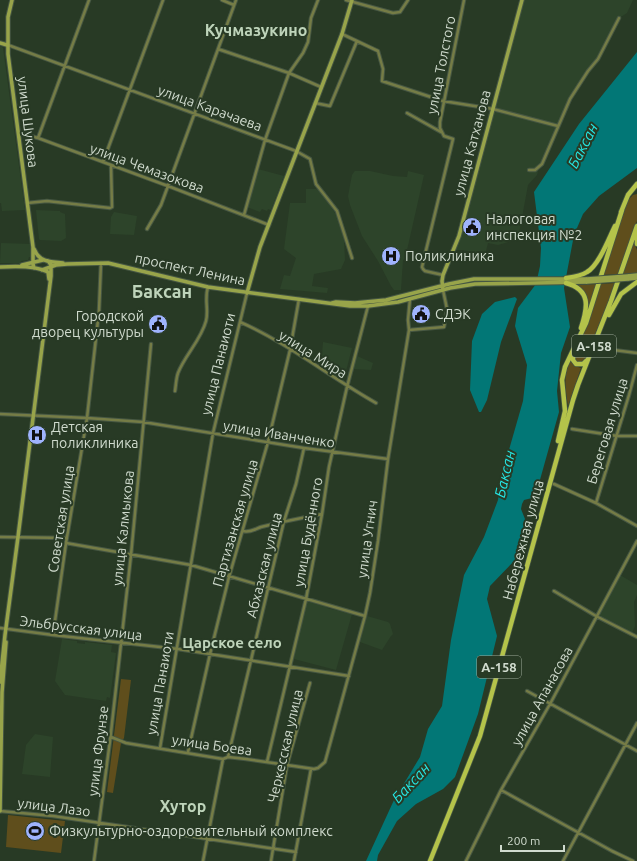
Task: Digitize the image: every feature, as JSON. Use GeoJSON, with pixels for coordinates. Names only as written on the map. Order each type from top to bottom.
{"type":"FeatureCollection","features":[{"type":"Feature","properties":{"kind":"main road","name":"улица Шукова"},"geometry":{"type":"LineString","coordinates":[[12,0],[8,17],[8,45],[33,248],[31,263],[34,268]]}},
{"type":"Feature","properties":{"kind":"main road","name":"улица Катханова"},"geometry":{"type":"LineString","coordinates":[[443,288],[443,275],[459,236],[522,0]]}},
{"type":"Feature","properties":{"kind":"main road","name":"улица Панаиоти"},"geometry":{"type":"LineString","coordinates":[[247,293],[255,262],[296,151],[342,34],[352,1]]}},
{"type":"Feature","properties":{"kind":"main road","name":"улица Карачаева"},"geometry":{"type":"LineString","coordinates":[[0,43],[8,45]]}},
{"type":"Feature","properties":{"kind":"main road","name":"А-158"},"geometry":{"type":"LineString","coordinates":[[554,467],[565,411],[562,380],[563,374],[586,323],[622,210],[628,195],[637,184]]}},
{"type":"Feature","properties":{"kind":"main road"},"geometry":{"type":"LineString","coordinates":[[628,195],[637,193]]}},
{"type":"Feature","properties":{"kind":"main road"},"geometry":{"type":"LineString","coordinates":[[443,288],[481,284],[534,283],[566,280],[582,275],[593,267],[622,210]]}},
{"type":"Feature","properties":{"kind":"main road","name":"Набережная улица"},"geometry":{"type":"LineString","coordinates":[[430,861],[480,736],[573,400],[587,360],[602,327],[637,226]]}},
{"type":"Feature","properties":{"kind":"main road"},"geometry":{"type":"LineString","coordinates":[[637,230],[637,244]]}},
{"type":"Feature","properties":{"kind":"main road"},"geometry":{"type":"LineString","coordinates":[[0,811],[2,692],[7,629],[51,269],[51,264],[37,256],[33,248]]}},
{"type":"Feature","properties":{"kind":"main road"},"geometry":{"type":"LineString","coordinates":[[19,266],[46,261],[67,264]]}},
{"type":"Feature","properties":{"kind":"main road","name":"проспект Ленина"},"geometry":{"type":"LineString","coordinates":[[67,264],[101,263],[119,265],[208,288],[332,303],[341,306],[368,306],[410,299],[443,288]]}},
{"type":"Feature","properties":{"kind":"main road"},"geometry":{"type":"LineString","coordinates":[[42,270],[51,269],[56,265],[67,264]]}},
{"type":"Feature","properties":{"kind":"main road"},"geometry":{"type":"LineString","coordinates":[[0,267],[19,266],[48,272],[49,284]]}},
{"type":"Feature","properties":{"kind":"main road"},"geometry":{"type":"LineString","coordinates":[[443,288],[474,279],[534,278],[587,280],[637,275]]}},
{"type":"Feature","properties":{"kind":"main road"},"geometry":{"type":"LineString","coordinates":[[628,277],[637,278]]}},
{"type":"Feature","properties":{"kind":"main road"},"geometry":{"type":"LineString","coordinates":[[566,280],[580,289],[584,295],[586,303],[585,315],[577,341]]}},
{"type":"Feature","properties":{"kind":"main road"},"geometry":{"type":"LineString","coordinates":[[602,327],[622,294],[637,282]]}},
{"type":"Feature","properties":{"kind":"main road","name":"проспект Ленина"},"geometry":{"type":"LineString","coordinates":[[332,303],[386,300],[443,288]]}},
{"type":"Feature","properties":{"kind":"main road"},"geometry":{"type":"LineString","coordinates":[[574,347],[572,358],[574,362],[580,365],[587,360]]}},
{"type":"Feature","properties":{"kind":"main road"},"geometry":{"type":"LineString","coordinates":[[0,682],[7,629]]}},
{"type":"Feature","properties":{"kind":"street"},"geometry":{"type":"LineString","coordinates":[[38,138],[89,0]]}},
{"type":"Feature","properties":{"kind":"street"},"geometry":{"type":"LineString","coordinates":[[103,162],[162,0]]}},
{"type":"Feature","properties":{"kind":"street"},"geometry":{"type":"LineString","coordinates":[[222,0],[234,5]]}},
{"type":"Feature","properties":{"kind":"street"},"geometry":{"type":"LineString","coordinates":[[147,229],[161,205],[236,0]]}},
{"type":"Feature","properties":{"kind":"street"},"geometry":{"type":"LineString","coordinates":[[244,215],[264,140],[289,73],[303,53],[308,42],[311,18],[318,0]]}},
{"type":"Feature","properties":{"kind":"street"},"geometry":{"type":"LineString","coordinates":[[346,0],[392,13],[400,12],[408,0]]}},
{"type":"Feature","properties":{"kind":"street","name":"улица Толстого"},"geometry":{"type":"LineString","coordinates":[[443,275],[425,271],[422,267],[453,139],[444,136],[441,133],[440,122],[464,0]]}},
{"type":"Feature","properties":{"kind":"street"},"geometry":{"type":"LineString","coordinates":[[529,170],[535,170],[542,164],[570,99],[588,71],[598,59],[619,18]]}},
{"type":"Feature","properties":{"kind":"street"},"geometry":{"type":"LineString","coordinates":[[342,34],[378,52],[382,69],[382,81],[444,101],[493,109],[558,126]]}},
{"type":"Feature","properties":{"kind":"street"},"geometry":{"type":"LineString","coordinates":[[315,103],[330,106],[357,41]]}},
{"type":"Feature","properties":{"kind":"street","name":"улица Карачаева"},"geometry":{"type":"LineString","coordinates":[[8,45],[296,151],[310,159],[316,184],[337,211],[352,258]]}},
{"type":"Feature","properties":{"kind":"street"},"geometry":{"type":"LineString","coordinates":[[218,48],[289,73],[321,87]]}},
{"type":"Feature","properties":{"kind":"street"},"geometry":{"type":"LineString","coordinates":[[407,113],[441,133]]}},
{"type":"Feature","properties":{"kind":"street","name":"улица Чемазокова"},"geometry":{"type":"LineString","coordinates":[[19,133],[38,138],[269,225]]}},
{"type":"Feature","properties":{"kind":"street"},"geometry":{"type":"LineString","coordinates":[[27,203],[47,201],[110,208],[112,207],[111,165]]}},
{"type":"Feature","properties":{"kind":"street","name":"Советская улица"},"geometry":{"type":"LineString","coordinates":[[54,635],[66,543],[87,418],[99,311],[101,263]]}},
{"type":"Feature","properties":{"kind":"street"},"geometry":{"type":"LineString","coordinates":[[175,391],[178,372],[197,340],[206,321],[206,292],[208,288]]}},
{"type":"Feature","properties":{"kind":"street"},"geometry":{"type":"LineString","coordinates":[[409,330],[444,327],[447,309],[443,288]]}},
{"type":"Feature","properties":{"kind":"street","name":"улица Панаиоти"},"geometry":{"type":"LineString","coordinates":[[160,748],[178,649],[213,434],[247,293]]}},
{"type":"Feature","properties":{"kind":"street","name":"Партизанская улица"},"geometry":{"type":"LineString","coordinates":[[188,752],[229,577],[268,442],[290,350],[299,299]]}},
{"type":"Feature","properties":{"kind":"street","name":"улица Угнич"},"geometry":{"type":"LineString","coordinates":[[312,769],[318,768],[327,759],[365,616],[375,564],[388,459],[409,330],[408,320],[410,299]]}},
{"type":"Feature","properties":{"kind":"street","name":"улица Будённого"},"geometry":{"type":"LineString","coordinates":[[267,762],[306,599],[329,467],[347,387],[368,306]]}},
{"type":"Feature","properties":{"kind":"street","name":"улица Мира"},"geometry":{"type":"LineString","coordinates":[[240,322],[257,330],[347,387],[376,403]]}},
{"type":"Feature","properties":{"kind":"street","name":"улица Калмыкова"},"geometry":{"type":"LineString","coordinates":[[121,642],[131,555],[151,344]]}},
{"type":"Feature","properties":{"kind":"street"},"geometry":{"type":"LineString","coordinates":[[598,348],[637,352]]}},
{"type":"Feature","properties":{"kind":"street","name":"Береговая улица"},"geometry":{"type":"LineString","coordinates":[[596,503],[630,395],[637,365]]}},
{"type":"Feature","properties":{"kind":"street","name":"улица Иванченко"},"geometry":{"type":"LineString","coordinates":[[0,414],[143,422],[304,448],[388,459]]}},
{"type":"Feature","properties":{"kind":"street"},"geometry":{"type":"LineString","coordinates":[[572,429],[617,436],[637,436]]}},
{"type":"Feature","properties":{"kind":"street","name":"Абхазская улица"},"geometry":{"type":"LineString","coordinates":[[228,757],[284,521],[296,484],[304,448]]}},
{"type":"Feature","properties":{"kind":"street"},"geometry":{"type":"LineString","coordinates":[[554,484],[596,503],[637,526]]}},
{"type":"Feature","properties":{"kind":"street"},"geometry":{"type":"LineString","coordinates":[[243,531],[249,532],[284,521],[322,514]]}},
{"type":"Feature","properties":{"kind":"street"},"geometry":{"type":"LineString","coordinates":[[0,537],[67,538]]}},
{"type":"Feature","properties":{"kind":"street","name":"улица Апанасова"},"geometry":{"type":"LineString","coordinates":[[466,861],[501,790],[550,704],[637,541]]}},
{"type":"Feature","properties":{"kind":"street"},"geometry":{"type":"LineString","coordinates":[[66,543],[191,565],[365,616]]}},
{"type":"Feature","properties":{"kind":"street"},"geometry":{"type":"LineString","coordinates":[[554,592],[637,637]]}},
{"type":"Feature","properties":{"kind":"street","name":"Эльбрусская улица"},"geometry":{"type":"LineString","coordinates":[[0,628],[178,649],[349,676]]}},
{"type":"Feature","properties":{"kind":"street","name":"улица Фрунзе"},"geometry":{"type":"LineString","coordinates":[[94,861],[111,737],[121,642]]}},
{"type":"Feature","properties":{"kind":"street","name":"Черкесская улица"},"geometry":{"type":"LineString","coordinates":[[271,861],[287,765],[310,683]]}},
{"type":"Feature","properties":{"kind":"street"},"geometry":{"type":"LineString","coordinates":[[527,691],[637,751]]}},
{"type":"Feature","properties":{"kind":"street"},"geometry":{"type":"LineString","coordinates":[[563,861],[637,723]]}},
{"type":"Feature","properties":{"kind":"street","name":"улица Боева"},"geometry":{"type":"LineString","coordinates":[[111,737],[126,743],[224,759],[228,757],[312,769]]}},
{"type":"Feature","properties":{"kind":"street"},"geometry":{"type":"LineString","coordinates":[[203,861],[224,759]]}},
{"type":"Feature","properties":{"kind":"street"},"geometry":{"type":"LineString","coordinates":[[294,861],[312,769]]}},
{"type":"Feature","properties":{"kind":"street"},"geometry":{"type":"LineString","coordinates":[[501,790],[578,833],[633,861]]}},
{"type":"Feature","properties":{"kind":"street","name":"улица Лазо"},"geometry":{"type":"LineString","coordinates":[[0,811],[53,816],[296,852]]}},
{"type":"Feature","properties":{"kind":"shaded area"},"geometry":{"type":"Polygon","coordinates":[[[522,0],[633,0],[627,13],[619,18],[598,59],[588,71],[570,99],[537,175],[528,185],[518,239],[498,245],[488,243],[485,255],[463,250],[453,250],[459,236],[522,0]]]}},
{"type":"Feature","properties":{"kind":"shaded area"},"geometry":{"type":"Polygon","coordinates":[[[0,45],[3,48],[25,210],[2,211],[0,203],[0,45]]]}},
{"type":"Feature","properties":{"kind":"shaded area"},"geometry":{"type":"Polygon","coordinates":[[[258,169],[284,176],[271,210],[268,209],[267,211],[262,209],[260,212],[247,207],[258,169]]]}},
{"type":"Feature","properties":{"kind":"shaded area"},"geometry":{"type":"Polygon","coordinates":[[[355,171],[370,171],[393,176],[407,177],[408,171],[424,175],[405,259],[403,260],[401,290],[394,290],[391,286],[378,261],[362,236],[350,205],[348,196],[352,175],[355,171]]]}},
{"type":"Feature","properties":{"kind":"shaded area"},"geometry":{"type":"Polygon","coordinates":[[[306,189],[316,189],[321,192],[339,219],[344,240],[345,260],[341,269],[314,274],[312,286],[328,288],[327,293],[280,289],[284,275],[290,276],[296,258],[284,249],[290,203],[306,203],[306,189]]]}},
{"type":"Feature","properties":{"kind":"shaded area"},"geometry":{"type":"Polygon","coordinates":[[[637,194],[637,221],[618,274],[602,275],[628,200],[633,195],[637,194]]]}},
{"type":"Feature","properties":{"kind":"shaded area"},"geometry":{"type":"Polygon","coordinates":[[[36,210],[60,211],[65,214],[66,238],[61,241],[40,240],[36,210]]]}},
{"type":"Feature","properties":{"kind":"shaded area"},"geometry":{"type":"Polygon","coordinates":[[[114,212],[137,216],[134,235],[110,234],[111,217],[114,212]]]}},
{"type":"Feature","properties":{"kind":"shaded area"},"geometry":{"type":"Polygon","coordinates":[[[633,239],[637,250],[637,273],[622,274],[633,239]]]}},
{"type":"Feature","properties":{"kind":"shaded area"},"geometry":{"type":"Polygon","coordinates":[[[1,243],[30,244],[31,257],[29,257],[28,260],[21,261],[20,263],[0,263],[1,243]]]}},
{"type":"Feature","properties":{"kind":"shaded area"},"geometry":{"type":"Polygon","coordinates":[[[616,283],[584,361],[582,363],[576,362],[574,354],[589,321],[599,284],[616,283]]]}},
{"type":"Feature","properties":{"kind":"shaded area"},"geometry":{"type":"Polygon","coordinates":[[[596,284],[584,324],[587,306],[578,287],[579,285],[596,284]]]}},
{"type":"Feature","properties":{"kind":"shaded area"},"geometry":{"type":"Polygon","coordinates":[[[323,342],[352,348],[343,383],[321,368],[323,342]]]}},
{"type":"Feature","properties":{"kind":"shaded area"},"geometry":{"type":"Polygon","coordinates":[[[357,356],[373,363],[371,370],[353,369],[357,356]]]}},
{"type":"Feature","properties":{"kind":"shaded area"},"geometry":{"type":"Polygon","coordinates":[[[571,361],[575,366],[581,368],[568,406],[566,372],[571,361]]]}},
{"type":"Feature","properties":{"kind":"shaded area"},"geometry":{"type":"Polygon","coordinates":[[[620,575],[637,585],[637,595],[634,602],[635,626],[632,633],[598,616],[620,575]]]}},
{"type":"Feature","properties":{"kind":"shaded area"},"geometry":{"type":"Polygon","coordinates":[[[306,601],[352,614],[336,670],[294,659],[306,601]]]}},
{"type":"Feature","properties":{"kind":"shaded area"},"geometry":{"type":"Polygon","coordinates":[[[367,616],[388,622],[390,624],[393,634],[382,650],[360,642],[367,616]]]}},
{"type":"Feature","properties":{"kind":"shaded area"},"geometry":{"type":"Polygon","coordinates":[[[62,639],[77,641],[77,643],[85,644],[85,642],[112,645],[111,652],[116,653],[110,698],[107,697],[106,701],[65,695],[55,681],[62,639]]]}},
{"type":"Feature","properties":{"kind":"shaded area"},"geometry":{"type":"Polygon","coordinates":[[[121,679],[131,680],[124,738],[121,743],[113,793],[107,792],[121,679]]]}},
{"type":"Feature","properties":{"kind":"shaded area"},"geometry":{"type":"Polygon","coordinates":[[[35,734],[53,737],[50,777],[22,774],[26,745],[35,734]]]}},
{"type":"Feature","properties":{"kind":"shaded area","name":"Физкультурно-оздоровительный комплекс"},"geometry":{"type":"Polygon","coordinates":[[[8,815],[65,821],[61,853],[6,847],[8,815]]]}},
{"type":"Feature","properties":{"kind":"water"},"geometry":{"type":"Polygon","coordinates":[[[637,52],[637,168],[599,196],[583,214],[574,235],[564,288],[570,327],[561,353],[557,391],[559,412],[536,494],[532,498],[524,500],[522,504],[521,509],[525,519],[526,533],[522,548],[514,561],[490,586],[487,599],[497,636],[478,714],[455,777],[443,789],[416,804],[397,821],[378,855],[377,861],[366,861],[394,800],[420,757],[428,729],[442,706],[451,640],[464,575],[484,537],[498,500],[500,481],[523,401],[527,365],[515,326],[518,308],[536,284],[540,266],[541,248],[534,192],[579,124],[637,52]]]}},
{"type":"Feature","properties":{"kind":"water"},"geometry":{"type":"Polygon","coordinates":[[[515,297],[517,299],[501,342],[487,400],[481,412],[479,412],[470,390],[472,341],[482,314],[495,302],[515,297]]]}},
{"type":"Feature","properties":{"kind":"place","name":"Налоговая инспекция №2"},"geometry":{"type":"Point","coordinates":[472,227]}},
{"type":"Feature","properties":{"kind":"place","name":"Поликлиника"},"geometry":{"type":"Point","coordinates":[391,256]}},
{"type":"Feature","properties":{"kind":"place","name":"СДЭК"},"geometry":{"type":"Point","coordinates":[421,314]}},
{"type":"Feature","properties":{"kind":"place","name":"Городской дворец культуры"},"geometry":{"type":"Point","coordinates":[158,324]}},
{"type":"Feature","properties":{"kind":"place","name":"Детская поликлиника"},"geometry":{"type":"Point","coordinates":[37,435]}},
{"type":"Feature","properties":{"kind":"place","name":"Физкультурно-оздоровительный комплекс"},"geometry":{"type":"Point","coordinates":[35,831]}},
{"type":"Feature","properties":{"kind":"district","name":"Кучмазукино"},"geometry":{"type":"Point","coordinates":[256,30]}},
{"type":"Feature","properties":{"kind":"district","name":"Баксан"},"geometry":{"type":"Point","coordinates":[162,292]}},
{"type":"Feature","properties":{"kind":"district","name":"Царское село"},"geometry":{"type":"Point","coordinates":[232,643]}},
{"type":"Feature","properties":{"kind":"district","name":"Хутор"},"geometry":{"type":"Point","coordinates":[183,806]}}]}
